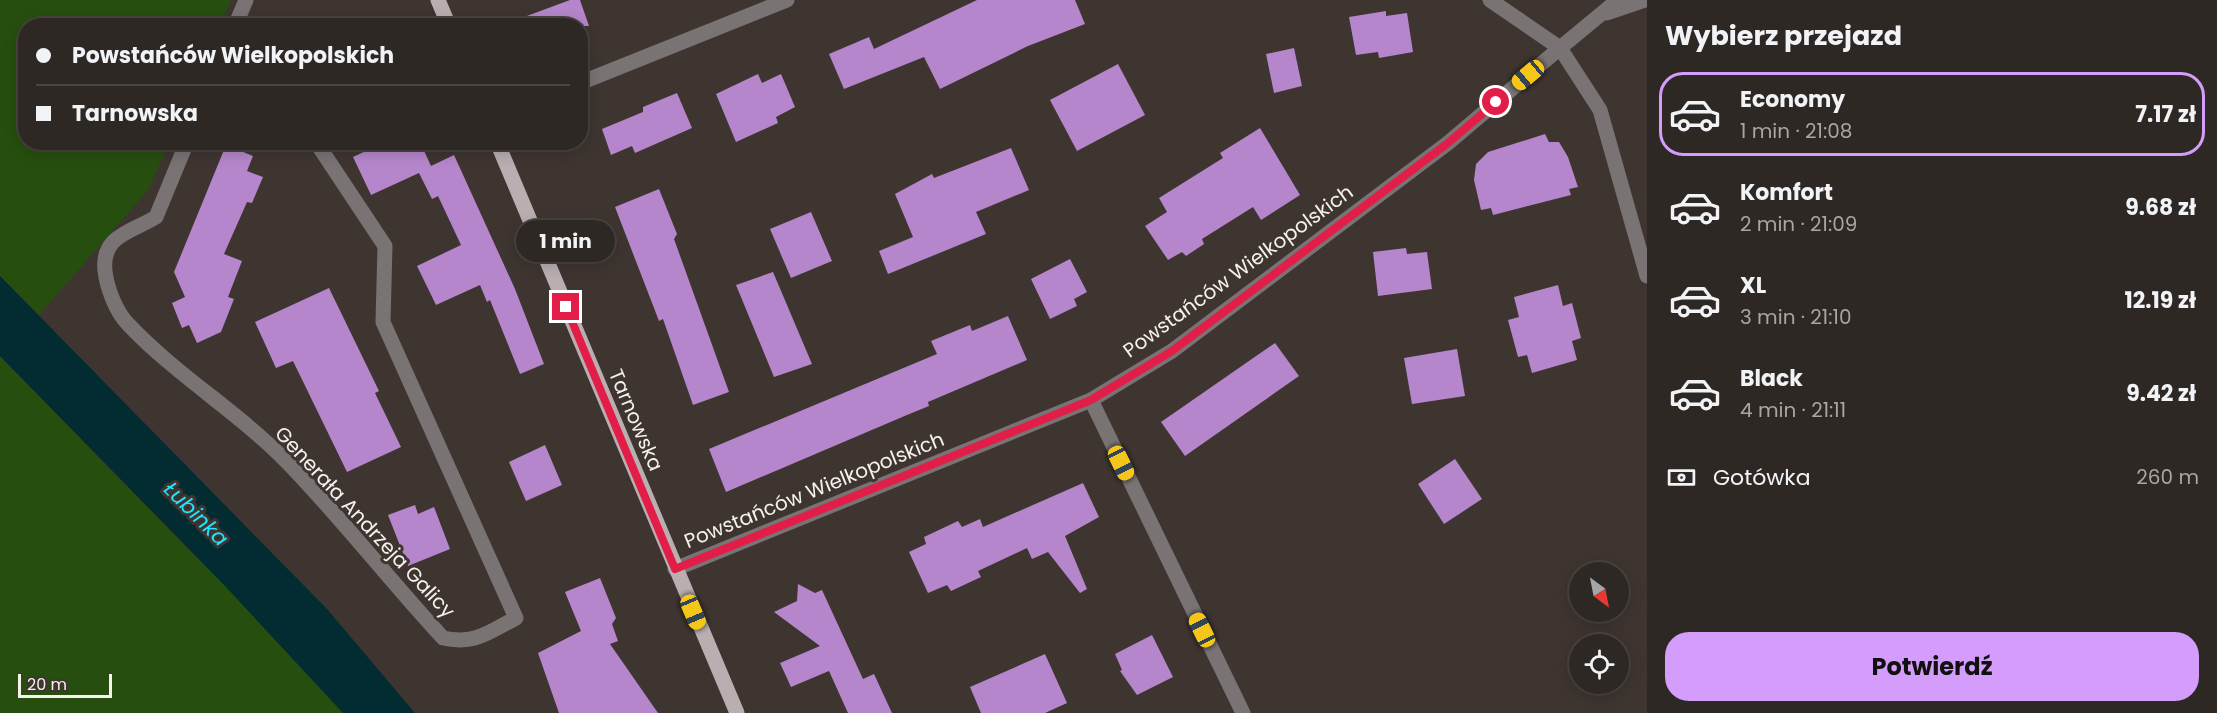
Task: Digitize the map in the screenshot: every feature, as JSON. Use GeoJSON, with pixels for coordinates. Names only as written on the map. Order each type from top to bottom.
{"type":"FeatureCollection","features":[{"type":"Feature","properties":{"kind":"main road"},"geometry":{"type":"LineString","coordinates":[[438,0],[446,18]]}},
{"type":"Feature","properties":{"kind":"main road","name":"Tarnowska"},"geometry":{"type":"LineString","coordinates":[[500,150],[737,713]]}},
{"type":"Feature","properties":{"kind":"street"},"geometry":{"type":"LineString","coordinates":[[239,18],[246,0]]}},
{"type":"Feature","properties":{"kind":"street"},"geometry":{"type":"LineString","coordinates":[[588,80],[787,0]]}},
{"type":"Feature","properties":{"kind":"street"},"geometry":{"type":"LineString","coordinates":[[1490,0],[1560,48],[1600,110],[1647,276]]}},
{"type":"Feature","properties":{"kind":"street","name":"Powstańców Wielkopolskich"},"geometry":{"type":"LineString","coordinates":[[675,569],[1091,400],[1172,351],[1448,143],[1618,0]]}},
{"type":"Feature","properties":{"kind":"street"},"geometry":{"type":"LineString","coordinates":[[1601,15],[1645,0]]}},
{"type":"Feature","properties":{"kind":"street","name":"Generała Andrzeja Galicy"},"geometry":{"type":"LineString","coordinates":[[184,150],[156,218],[124,231],[113,239],[106,253],[105,270],[116,306],[126,323],[285,460],[443,638],[459,641],[475,640],[516,618],[383,322],[385,246],[321,150]]}},
{"type":"Feature","properties":{"kind":"street"},"geometry":{"type":"LineString","coordinates":[[1091,400],[1243,713]]}},
{"type":"Feature","properties":{"kind":"green space"},"geometry":{"type":"Polygon","coordinates":[[[0,0],[231,0],[223,18],[18,18],[18,150],[166,150],[148,190],[39,315],[0,276],[0,0]]]}},
{"type":"Feature","properties":{"kind":"green space"},"geometry":{"type":"Polygon","coordinates":[[[0,356],[226,587],[343,713],[0,713],[0,356]]]}},
{"type":"Feature","properties":{"kind":"water","name":"Łubinka"},"geometry":{"type":"Polygon","coordinates":[[[0,276],[327,609],[415,713],[343,713],[226,587],[0,356],[0,276]]]}},
{"type":"Feature","properties":{"kind":"building"},"geometry":{"type":"Polygon","coordinates":[[[570,0],[580,0],[586,18],[521,18],[570,0]]]}},
{"type":"Feature","properties":{"kind":"building"},"geometry":{"type":"Polygon","coordinates":[[[977,0],[1075,0],[1085,24],[1028,46],[940,89],[924,57],[844,89],[829,54],[869,37],[874,49],[977,0]]]}},
{"type":"Feature","properties":{"kind":"building"},"geometry":{"type":"Polygon","coordinates":[[[1386,11],[1386,16],[1407,13],[1413,52],[1379,58],[1378,52],[1356,55],[1349,17],[1386,11]]]}},
{"type":"Feature","properties":{"kind":"building"},"geometry":{"type":"Polygon","coordinates":[[[1294,48],[1302,86],[1274,93],[1266,54],[1294,48]]]}},
{"type":"Feature","properties":{"kind":"building"},"geometry":{"type":"Polygon","coordinates":[[[1118,64],[1145,115],[1077,151],[1050,100],[1118,64]]]}},
{"type":"Feature","properties":{"kind":"building"},"geometry":{"type":"Polygon","coordinates":[[[758,74],[762,83],[781,74],[795,107],[776,117],[778,123],[736,142],[716,94],[758,74]]]}},
{"type":"Feature","properties":{"kind":"building"},"geometry":{"type":"Polygon","coordinates":[[[677,93],[692,128],[635,153],[632,146],[611,155],[602,129],[643,112],[643,107],[677,93]]]}},
{"type":"Feature","properties":{"kind":"building"},"geometry":{"type":"Polygon","coordinates":[[[1260,128],[1300,195],[1261,220],[1253,207],[1202,239],[1204,244],[1186,256],[1182,252],[1168,260],[1145,226],[1167,212],[1159,198],[1223,158],[1220,153],[1260,128]]]}},
{"type":"Feature","properties":{"kind":"building"},"geometry":{"type":"Polygon","coordinates":[[[1545,134],[1549,142],[1559,142],[1568,157],[1578,187],[1569,189],[1571,195],[1493,215],[1491,208],[1481,210],[1474,180],[1476,164],[1488,152],[1545,134]]]}},
{"type":"Feature","properties":{"kind":"building"},"geometry":{"type":"Polygon","coordinates":[[[1011,148],[1029,190],[976,212],[986,234],[888,274],[879,251],[913,237],[895,194],[932,174],[934,178],[1011,148]]]}},
{"type":"Feature","properties":{"kind":"building"},"geometry":{"type":"Polygon","coordinates":[[[224,150],[238,150],[253,156],[247,171],[263,177],[252,203],[247,202],[224,254],[242,261],[228,297],[234,299],[221,332],[197,343],[189,325],[182,328],[172,303],[185,297],[174,272],[224,150]]]}},
{"type":"Feature","properties":{"kind":"building"},"geometry":{"type":"Polygon","coordinates":[[[368,150],[424,150],[431,166],[454,155],[515,289],[544,364],[520,374],[490,300],[487,302],[480,285],[436,305],[417,266],[461,245],[438,196],[432,199],[419,173],[371,195],[353,157],[368,150]]]}},
{"type":"Feature","properties":{"kind":"building"},"geometry":{"type":"Polygon","coordinates":[[[659,189],[677,234],[674,239],[729,392],[693,405],[663,319],[659,321],[615,207],[659,189]]]}},
{"type":"Feature","properties":{"kind":"building"},"geometry":{"type":"Polygon","coordinates":[[[811,212],[832,261],[791,278],[770,229],[811,212]]]}},
{"type":"Feature","properties":{"kind":"building"},"geometry":{"type":"Polygon","coordinates":[[[1406,248],[1407,254],[1427,252],[1432,289],[1378,296],[1373,252],[1406,248]]]}},
{"type":"Feature","properties":{"kind":"building"},"geometry":{"type":"Polygon","coordinates":[[[1070,259],[1087,292],[1074,299],[1077,306],[1050,319],[1031,279],[1070,259]]]}},
{"type":"Feature","properties":{"kind":"building"},"geometry":{"type":"Polygon","coordinates":[[[773,272],[812,364],[774,377],[736,285],[773,272]]]}},
{"type":"Feature","properties":{"kind":"building"},"geometry":{"type":"Polygon","coordinates":[[[1558,285],[1563,306],[1572,303],[1581,338],[1572,341],[1577,360],[1532,373],[1527,355],[1518,357],[1508,320],[1519,317],[1514,297],[1558,285]]]}},
{"type":"Feature","properties":{"kind":"building"},"geometry":{"type":"Polygon","coordinates":[[[329,288],[379,391],[375,393],[401,447],[347,472],[293,361],[276,368],[255,322],[329,288]]]}},
{"type":"Feature","properties":{"kind":"building"},"geometry":{"type":"Polygon","coordinates":[[[1008,316],[1027,360],[928,402],[929,406],[726,492],[709,449],[937,354],[931,341],[970,325],[972,331],[1008,316]]]}},
{"type":"Feature","properties":{"kind":"building"},"geometry":{"type":"Polygon","coordinates":[[[1275,343],[1299,376],[1185,456],[1161,422],[1275,343]]]}},
{"type":"Feature","properties":{"kind":"building"},"geometry":{"type":"Polygon","coordinates":[[[1457,349],[1465,396],[1412,404],[1404,358],[1457,349]]]}},
{"type":"Feature","properties":{"kind":"building"},"geometry":{"type":"Polygon","coordinates":[[[545,445],[562,485],[526,501],[509,462],[545,445]]]}},
{"type":"Feature","properties":{"kind":"building"},"geometry":{"type":"Polygon","coordinates":[[[1455,459],[1482,499],[1444,524],[1418,484],[1455,459]]]}},
{"type":"Feature","properties":{"kind":"building"},"geometry":{"type":"Polygon","coordinates":[[[1083,483],[1099,517],[1065,536],[1087,589],[1080,593],[1048,552],[1032,559],[1027,548],[978,571],[981,577],[951,591],[947,585],[928,593],[909,552],[926,544],[924,537],[958,521],[962,527],[980,519],[983,527],[1083,483]]]}},
{"type":"Feature","properties":{"kind":"building"},"geometry":{"type":"Polygon","coordinates":[[[415,505],[418,514],[434,507],[450,549],[408,566],[388,515],[415,505]]]}},
{"type":"Feature","properties":{"kind":"building"},"geometry":{"type":"Polygon","coordinates":[[[600,578],[616,618],[612,624],[618,641],[610,644],[658,713],[559,713],[538,653],[581,631],[565,592],[600,578]]]}},
{"type":"Feature","properties":{"kind":"building"},"geometry":{"type":"Polygon","coordinates":[[[798,584],[815,593],[822,590],[863,679],[874,674],[892,713],[848,713],[829,671],[791,687],[780,663],[820,646],[774,612],[797,601],[798,584]]]}},
{"type":"Feature","properties":{"kind":"building"},"geometry":{"type":"Polygon","coordinates":[[[1152,635],[1173,677],[1137,695],[1120,671],[1122,670],[1115,654],[1152,635]]]}},
{"type":"Feature","properties":{"kind":"building"},"geometry":{"type":"Polygon","coordinates":[[[1045,654],[1067,703],[1045,713],[981,713],[970,687],[1045,654]]]}},
{"type":"Feature","properties":{"kind":"route"},"geometry":{"type":"LineString","coordinates":[[566,307],[675,569],[1091,400],[1172,351],[1448,143],[1496,102]]}}]}
